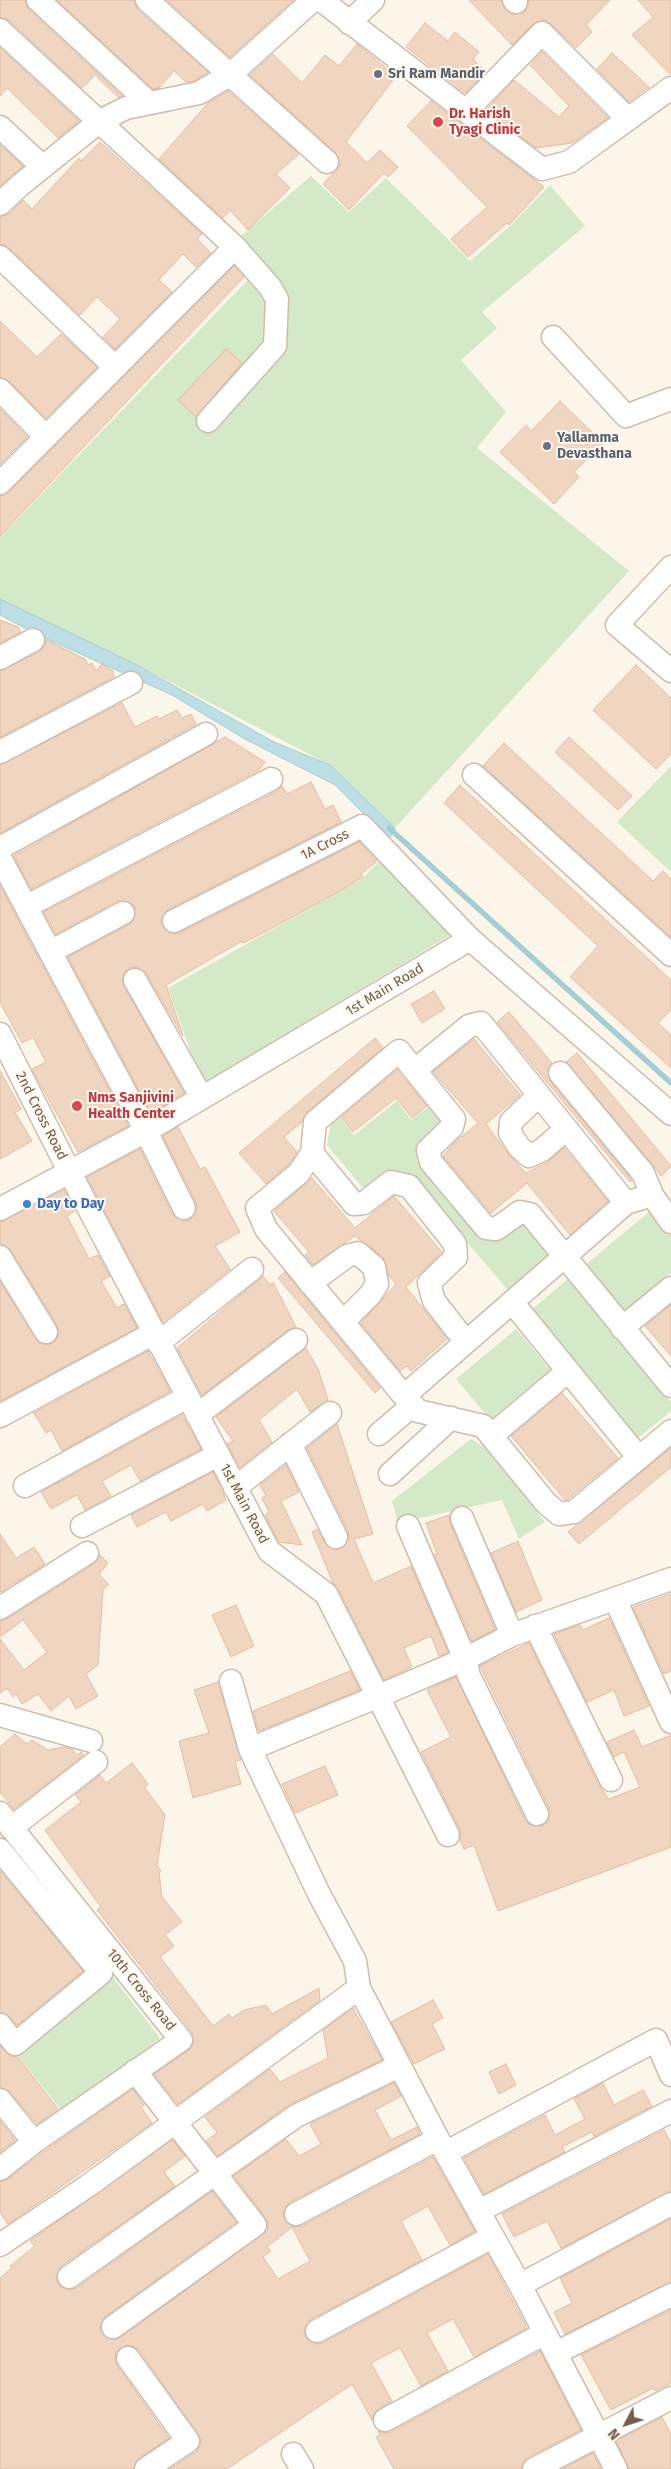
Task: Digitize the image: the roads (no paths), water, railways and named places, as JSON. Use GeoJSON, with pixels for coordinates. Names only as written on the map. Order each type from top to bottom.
{"type":"FeatureCollection","features":[{"type":"Feature","properties":{"kind":"street"},"geometry":{"type":"LineString","coordinates":[[38,0],[148,102]]}},
{"type":"Feature","properties":{"kind":"street"},"geometry":{"type":"LineString","coordinates":[[147,0],[327,162]]}},
{"type":"Feature","properties":{"kind":"street"},"geometry":{"type":"LineString","coordinates":[[0,204],[19,186],[100,121],[126,108],[199,93],[231,74],[313,0]]}},
{"type":"Feature","properties":{"kind":"street"},"geometry":{"type":"LineString","coordinates":[[321,0],[542,169],[568,162],[671,88]]}},
{"type":"Feature","properties":{"kind":"street"},"geometry":{"type":"LineString","coordinates":[[349,23],[373,0]]}},
{"type":"Feature","properties":{"kind":"street"},"geometry":{"type":"LineString","coordinates":[[0,30],[235,247],[270,287],[277,300],[275,346],[208,421]]}},
{"type":"Feature","properties":{"kind":"street"},"geometry":{"type":"LineString","coordinates":[[467,110],[542,33],[628,119]]}},
{"type":"Feature","properties":{"kind":"street"},"geometry":{"type":"LineString","coordinates":[[0,127],[44,167]]}},
{"type":"Feature","properties":{"kind":"street"},"geometry":{"type":"LineString","coordinates":[[0,483],[235,247]]}},
{"type":"Feature","properties":{"kind":"street"},"geometry":{"type":"LineString","coordinates":[[0,257],[115,367]]}},
{"type":"Feature","properties":{"kind":"street"},"geometry":{"type":"LineString","coordinates":[[553,337],[626,416],[671,399]]}},
{"type":"Feature","properties":{"kind":"street"},"geometry":{"type":"LineString","coordinates":[[0,390],[46,437]]}},
{"type":"Feature","properties":{"kind":"street"},"geometry":{"type":"LineString","coordinates":[[671,567],[617,625],[671,671]]}},
{"type":"Feature","properties":{"kind":"street"},"geometry":{"type":"LineString","coordinates":[[0,658],[32,640]]}},
{"type":"Feature","properties":{"kind":"street"},"geometry":{"type":"LineString","coordinates":[[0,752],[131,683]]}},
{"type":"Feature","properties":{"kind":"street"},"geometry":{"type":"LineString","coordinates":[[0,848],[206,734]]}},
{"type":"Feature","properties":{"kind":"street"},"geometry":{"type":"LineString","coordinates":[[474,775],[671,955]]}},
{"type":"Feature","properties":{"kind":"street"},"geometry":{"type":"LineString","coordinates":[[27,906],[271,779]]}},
{"type":"Feature","properties":{"kind":"street","name":"1A Cross"},"geometry":{"type":"LineString","coordinates":[[174,921],[362,826],[470,939]]}},
{"type":"Feature","properties":{"kind":"street"},"geometry":{"type":"LineString","coordinates":[[0,858],[146,1131],[184,1208]]}},
{"type":"Feature","properties":{"kind":"street"},"geometry":{"type":"LineString","coordinates":[[50,952],[123,913]]}},
{"type":"Feature","properties":{"kind":"street"},"geometry":{"type":"LineString","coordinates":[[470,939],[671,1114]]}},
{"type":"Feature","properties":{"kind":"street","name":"1st Main Road"},"geometry":{"type":"LineString","coordinates":[[0,1209],[146,1131],[470,939]]}},
{"type":"Feature","properties":{"kind":"street"},"geometry":{"type":"LineString","coordinates":[[135,980],[202,1098]]}},
{"type":"Feature","properties":{"kind":"street"},"geometry":{"type":"LineString","coordinates":[[415,1070],[469,1026],[481,1023],[626,1203]]}},
{"type":"Feature","properties":{"kind":"street","name":"2nd Cross Road"},"geometry":{"type":"LineString","coordinates":[[0,1034],[69,1171]]}},
{"type":"Feature","properties":{"kind":"street"},"geometry":{"type":"LineString","coordinates":[[671,1386],[530,1214],[520,1212],[496,1228],[486,1228],[431,1162],[428,1150],[452,1127],[454,1119],[399,1051],[315,1122],[312,1153],[299,1173],[257,1208],[266,1229],[418,1411],[483,1426],[546,1503],[559,1514],[574,1512],[671,1431]]}},
{"type":"Feature","properties":{"kind":"street"},"geometry":{"type":"LineString","coordinates":[[560,1073],[644,1173],[652,1195],[671,1222]]}},
{"type":"Feature","properties":{"kind":"street"},"geometry":{"type":"LineString","coordinates":[[539,1095],[510,1122],[510,1133],[519,1147],[529,1156],[542,1150],[566,1129]]}},
{"type":"Feature","properties":{"kind":"street"},"geometry":{"type":"LineString","coordinates":[[312,1153],[354,1204],[364,1203],[391,1182],[409,1186],[455,1244],[456,1257],[430,1283],[434,1300],[466,1342]]}},
{"type":"Feature","properties":{"kind":"street","name":"1st Main Road"},"geometry":{"type":"LineString","coordinates":[[69,1171],[269,1551],[326,1594],[448,1835]]}},
{"type":"Feature","properties":{"kind":"street"},"geometry":{"type":"LineString","coordinates":[[379,1434],[408,1400],[466,1342],[626,1203],[652,1195]]}},
{"type":"Feature","properties":{"kind":"street"},"geometry":{"type":"LineString","coordinates":[[310,1282],[347,1256],[358,1253],[374,1267],[377,1284],[343,1322]]}},
{"type":"Feature","properties":{"kind":"street"},"geometry":{"type":"LineString","coordinates":[[0,1257],[46,1332]]}},
{"type":"Feature","properties":{"kind":"street"},"geometry":{"type":"LineString","coordinates":[[0,1416],[156,1338],[252,1269]]}},
{"type":"Feature","properties":{"kind":"street"},"geometry":{"type":"LineString","coordinates":[[622,1328],[671,1288]]}},
{"type":"Feature","properties":{"kind":"street"},"geometry":{"type":"LineString","coordinates":[[512,1302],[639,1458]]}},
{"type":"Feature","properties":{"kind":"street"},"geometry":{"type":"LineString","coordinates":[[25,1486],[192,1406],[296,1340]]}},
{"type":"Feature","properties":{"kind":"street"},"geometry":{"type":"LineString","coordinates":[[491,1436],[568,1371]]}},
{"type":"Feature","properties":{"kind":"street"},"geometry":{"type":"LineString","coordinates":[[235,1488],[330,1413]]}},
{"type":"Feature","properties":{"kind":"street"},"geometry":{"type":"LineString","coordinates":[[390,1474],[451,1418]]}},
{"type":"Feature","properties":{"kind":"street"},"geometry":{"type":"LineString","coordinates":[[290,1444],[336,1537]]}},
{"type":"Feature","properties":{"kind":"street"},"geometry":{"type":"LineString","coordinates":[[82,1526],[218,1455]]}},
{"type":"Feature","properties":{"kind":"street"},"geometry":{"type":"LineString","coordinates":[[462,1518],[512,1635]]}},
{"type":"Feature","properties":{"kind":"street"},"geometry":{"type":"LineString","coordinates":[[408,1526],[465,1659],[469,1676],[537,1814]]}},
{"type":"Feature","properties":{"kind":"street"},"geometry":{"type":"LineString","coordinates":[[0,1608],[86,1552]]}},
{"type":"Feature","properties":{"kind":"street"},"geometry":{"type":"LineString","coordinates":[[250,1749],[465,1659],[512,1635],[671,1579]]}},
{"type":"Feature","properties":{"kind":"street"},"geometry":{"type":"LineString","coordinates":[[615,1599],[671,1722]]}},
{"type":"Feature","properties":{"kind":"street"},"geometry":{"type":"LineString","coordinates":[[535,1626],[611,1780]]}},
{"type":"Feature","properties":{"kind":"street"},"geometry":{"type":"LineString","coordinates":[[231,1681],[250,1749],[320,1894],[355,1961],[359,1988],[399,2066],[520,2285],[616,2469]]}},
{"type":"Feature","properties":{"kind":"street"},"geometry":{"type":"LineString","coordinates":[[0,1715],[93,1752],[6,1821]]}},
{"type":"Feature","properties":{"kind":"street","name":"10th Cross Road"},"geometry":{"type":"LineString","coordinates":[[0,2169],[34,2142],[181,2040],[6,1821]]}},
{"type":"Feature","properties":{"kind":"street"},"geometry":{"type":"LineString","coordinates":[[0,1850],[101,1974],[15,2044],[0,2025]]}},
{"type":"Feature","properties":{"kind":"street"},"geometry":{"type":"LineString","coordinates":[[0,2245],[89,2185],[359,1988]]}},
{"type":"Feature","properties":{"kind":"street"},"geometry":{"type":"LineString","coordinates":[[296,2214],[443,2145],[656,2040],[671,2075]]}},
{"type":"Feature","properties":{"kind":"street"},"geometry":{"type":"LineString","coordinates":[[69,2278],[296,2116],[399,2066]]}},
{"type":"Feature","properties":{"kind":"street"},"geometry":{"type":"LineString","coordinates":[[113,2327],[255,2225],[216,2172],[135,2071]]}},
{"type":"Feature","properties":{"kind":"street"},"geometry":{"type":"LineString","coordinates":[[0,2100],[34,2142]]}},
{"type":"Feature","properties":{"kind":"street"},"geometry":{"type":"LineString","coordinates":[[479,2211],[671,2111]]}},
{"type":"Feature","properties":{"kind":"street"},"geometry":{"type":"LineString","coordinates":[[520,2285],[671,2204]]}},
{"type":"Feature","properties":{"kind":"street"},"geometry":{"type":"LineString","coordinates":[[317,2331],[492,2237]]}},
{"type":"Feature","properties":{"kind":"street"},"geometry":{"type":"LineString","coordinates":[[556,2353],[671,2295]]}},
{"type":"Feature","properties":{"kind":"street"},"geometry":{"type":"LineString","coordinates":[[385,2420],[545,2333]]}},
{"type":"Feature","properties":{"kind":"street"},"geometry":{"type":"LineString","coordinates":[[128,2358],[188,2441],[146,2469]]}},
{"type":"Feature","properties":{"kind":"street"},"geometry":{"type":"LineString","coordinates":[[534,2469],[599,2436],[669,2405]]}},
{"type":"Feature","properties":{"kind":"water"},"geometry":{"type":"Polygon","coordinates":[[[0,599],[135,664],[274,742],[330,765],[395,828],[389,839],[335,785],[245,739],[172,695],[38,635],[0,615],[0,599]]]}},
{"type":"Feature","properties":{"kind":"waterway"},"geometry":{"type":"LineString","coordinates":[[389,828],[671,1083]]}},
{"type":"Feature","properties":{"kind":"place","name":"Sri Ram Mandir"},"geometry":{"type":"Point","coordinates":[378,74]}},
{"type":"Feature","properties":{"kind":"place","name":"Dr. Harish Tyagi Clinic"},"geometry":{"type":"Point","coordinates":[438,122]}},
{"type":"Feature","properties":{"kind":"place","name":"Yallamma Devasthana"},"geometry":{"type":"Point","coordinates":[547,446]}},
{"type":"Feature","properties":{"kind":"place","name":"Nms Sanjivini Health Center"},"geometry":{"type":"Point","coordinates":[77,1106]}},
{"type":"Feature","properties":{"kind":"place","name":"Day to Day"},"geometry":{"type":"Point","coordinates":[27,1204]}}]}
